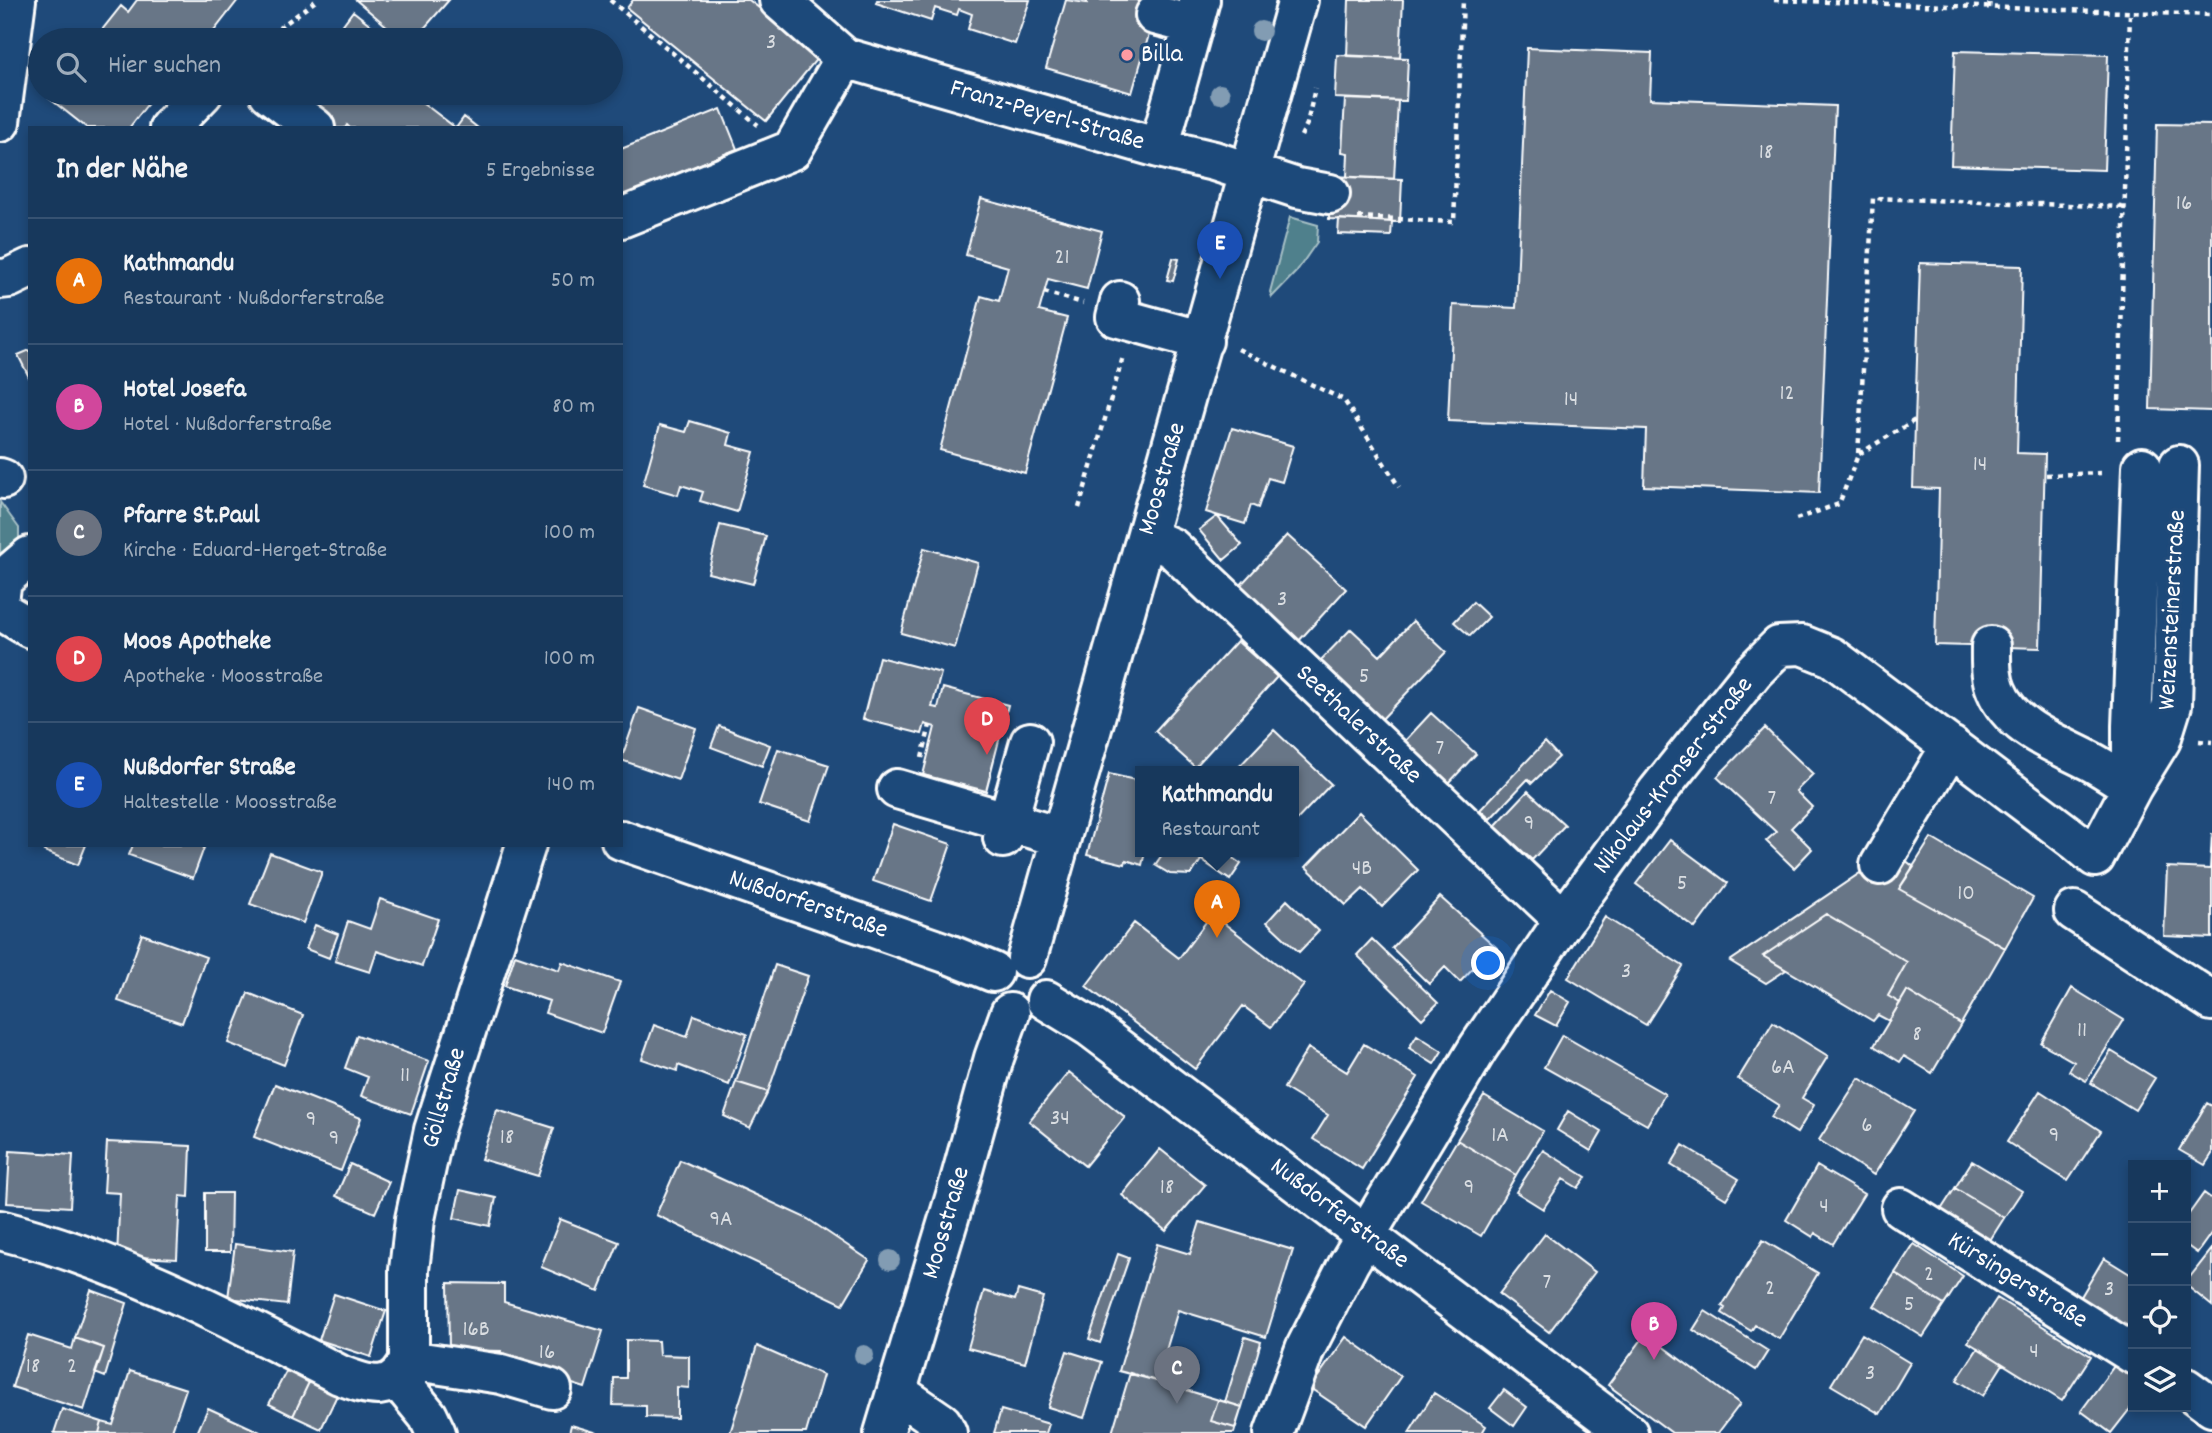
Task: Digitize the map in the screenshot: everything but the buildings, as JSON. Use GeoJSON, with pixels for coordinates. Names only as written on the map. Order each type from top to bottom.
{"type":"FeatureCollection","features":[{"type":"Feature","properties":{"kind":"street"},"geometry":{"type":"LineString","coordinates":[[0,122],[16,0]]}},
{"type":"Feature","properties":{"kind":"street","name":"Franz-Peyerl-Straße"},"geometry":{"type":"LineString","coordinates":[[779,0],[845,58],[1159,148],[1214,161],[1342,205]]}},
{"type":"Feature","properties":{"kind":"street","name":"Moosstraße"},"geometry":{"type":"LineString","coordinates":[[884,1433],[994,1058],[1010,1013],[998,1005],[991,990],[1010,965],[1060,837],[1298,0]]}},
{"type":"Feature","properties":{"kind":"street"},"geometry":{"type":"LineString","coordinates":[[1155,15],[1197,12],[1159,148]]}},
{"type":"Feature","properties":{"kind":"street"},"geometry":{"type":"LineString","coordinates":[[623,217],[792,150],[845,58]]}},
{"type":"Feature","properties":{"kind":"street"},"geometry":{"type":"LineString","coordinates":[[171,126],[191,105]]}},
{"type":"Feature","properties":{"kind":"street"},"geometry":{"type":"LineString","coordinates":[[285,105],[313,126]]}},
{"type":"Feature","properties":{"kind":"street"},"geometry":{"type":"LineString","coordinates":[[0,279],[28,269]]}},
{"type":"Feature","properties":{"kind":"street"},"geometry":{"type":"LineString","coordinates":[[1118,309],[1203,341]]}},
{"type":"Feature","properties":{"kind":"street","name":"Weizensteinerstraße"},"geometry":{"type":"LineString","coordinates":[[2132,787],[2140,529],[2146,468]]}},
{"type":"Feature","properties":{"kind":"street","name":"Weizensteinerstraße"},"geometry":{"type":"LineString","coordinates":[[2095,857],[2132,787],[2161,740],[2172,705],[2178,531],[2146,468]]}},
{"type":"Feature","properties":{"kind":"street"},"geometry":{"type":"LineString","coordinates":[[2140,529],[2178,531]]}},
{"type":"Feature","properties":{"kind":"street","name":"Seethalerstraße"},"geometry":{"type":"LineString","coordinates":[[1147,537],[1172,548],[1564,920]]}},
{"type":"Feature","properties":{"kind":"street"},"geometry":{"type":"LineString","coordinates":[[0,594],[2,580],[28,558]]}},
{"type":"Feature","properties":{"kind":"street"},"geometry":{"type":"LineString","coordinates":[[0,610],[28,627]]}},
{"type":"Feature","properties":{"kind":"street","name":"Nikolaus-Kronser-Straße"},"geometry":{"type":"LineString","coordinates":[[1274,1433],[1304,1349],[1366,1234],[1478,1048],[1564,920],[1658,791],[1754,671],[1779,646],[1802,645],[1832,657],[2095,857]]}},
{"type":"Feature","properties":{"kind":"street"},"geometry":{"type":"LineString","coordinates":[[1991,646],[1991,667],[1996,690],[2012,715],[2040,736],[2094,763],[2132,787]]}},
{"type":"Feature","properties":{"kind":"street"},"geometry":{"type":"LineString","coordinates":[[1005,830],[1030,742]]}},
{"type":"Feature","properties":{"kind":"street"},"geometry":{"type":"LineString","coordinates":[[1880,865],[1951,746]]}},
{"type":"Feature","properties":{"kind":"street"},"geometry":{"type":"LineString","coordinates":[[897,789],[1005,830],[1060,837]]}},
{"type":"Feature","properties":{"kind":"street","name":"Nußdorferstraße"},"geometry":{"type":"LineString","coordinates":[[623,841],[946,953],[1010,965]]}},
{"type":"Feature","properties":{"kind":"street","name":"Göllstraße"},"geometry":{"type":"LineString","coordinates":[[403,1369],[415,1219],[434,1130],[525,847]]}},
{"type":"Feature","properties":{"kind":"street"},"geometry":{"type":"LineString","coordinates":[[2074,911],[2212,1001]]}},
{"type":"Feature","properties":{"kind":"street"},"geometry":{"type":"LineString","coordinates":[[1010,965],[1042,967],[1049,983],[1046,1000],[1037,1010],[1024,1015],[1010,1013]]}},
{"type":"Feature","properties":{"kind":"street","name":"Nußdorferstraße"},"geometry":{"type":"LineString","coordinates":[[1046,1000],[1217,1102],[1366,1234],[1628,1433]]}},
{"type":"Feature","properties":{"kind":"street","name":"Kürsingerstraße"},"geometry":{"type":"LineString","coordinates":[[1900,1208],[2128,1351]]}},
{"type":"Feature","properties":{"kind":"street"},"geometry":{"type":"LineString","coordinates":[[0,1230],[89,1256],[234,1321],[351,1379],[377,1386],[390,1384],[403,1369],[445,1367],[501,1374],[552,1389]]}},
{"type":"Feature","properties":{"kind":"street"},"geometry":{"type":"LineString","coordinates":[[403,1369],[436,1433]]}},
{"type":"Feature","properties":{"kind":"street"},"geometry":{"type":"LineString","coordinates":[[897,1392],[942,1423],[947,1433]]}},
{"type":"Feature","properties":{"kind":"street"},"geometry":{"type":"LineString","coordinates":[[2191,1392],[2212,1407]]}},
{"type":"Feature","properties":{"kind":"path"},"geometry":{"type":"LineString","coordinates":[[279,28],[317,0]]}},
{"type":"Feature","properties":{"kind":"path"},"geometry":{"type":"LineString","coordinates":[[610,0],[749,118],[792,150]]}},
{"type":"Feature","properties":{"kind":"path"},"geometry":{"type":"LineString","coordinates":[[1342,205],[1454,222],[1463,0]]}},
{"type":"Feature","properties":{"kind":"path"},"geometry":{"type":"LineString","coordinates":[[1773,0],[2212,15]]}},
{"type":"Feature","properties":{"kind":"path"},"geometry":{"type":"LineString","coordinates":[[1989,8],[1990,0]]}},
{"type":"Feature","properties":{"kind":"path"},"geometry":{"type":"LineString","coordinates":[[2046,475],[2146,468],[2123,207],[2130,12]]}},
{"type":"Feature","properties":{"kind":"path"},"geometry":{"type":"LineString","coordinates":[[1796,519],[1839,504],[1858,455],[1873,198],[2123,207]]}},
{"type":"Feature","properties":{"kind":"path"},"geometry":{"type":"LineString","coordinates":[[1079,508],[1128,339],[1118,309]]}},
{"type":"Feature","properties":{"kind":"path"},"geometry":{"type":"LineString","coordinates":[[1203,341],[1243,350],[1345,400],[1399,487]]}},
{"type":"Feature","properties":{"kind":"path"},"geometry":{"type":"LineString","coordinates":[[1858,455],[1915,420]]}},
{"type":"Feature","properties":{"kind":"green space"},"geometry":{"type":"Polygon","coordinates":[[[1290,217],[1318,225],[1317,242],[1296,272],[1272,297],[1270,292],[1290,217]]]}},
{"type":"Feature","properties":{"kind":"green space"},"geometry":{"type":"Polygon","coordinates":[[[0,502],[19,528],[19,559],[0,632],[0,502]]]}},
{"type":"Feature","properties":{"kind":"place","name":"Billa"},"geometry":{"type":"Point","coordinates":[1127,55]}},
{"type":"Feature","properties":{"kind":"place","name":"Nußdorfer Straße"},"geometry":{"type":"Point","coordinates":[1220,279]}},
{"type":"Feature","properties":{"kind":"place","name":"Moos Apotheke"},"geometry":{"type":"Point","coordinates":[987,755]}},
{"type":"Feature","properties":{"kind":"place","name":"Kathmandu"},"geometry":{"type":"Point","coordinates":[1217,938]}},
{"type":"Feature","properties":{"kind":"place","name":"Hotel Josefa"},"geometry":{"type":"Point","coordinates":[1654,1360]}},
{"type":"Feature","properties":{"kind":"place","name":"Pfarre St.Paul"},"geometry":{"type":"Point","coordinates":[1177,1404]}}]}
